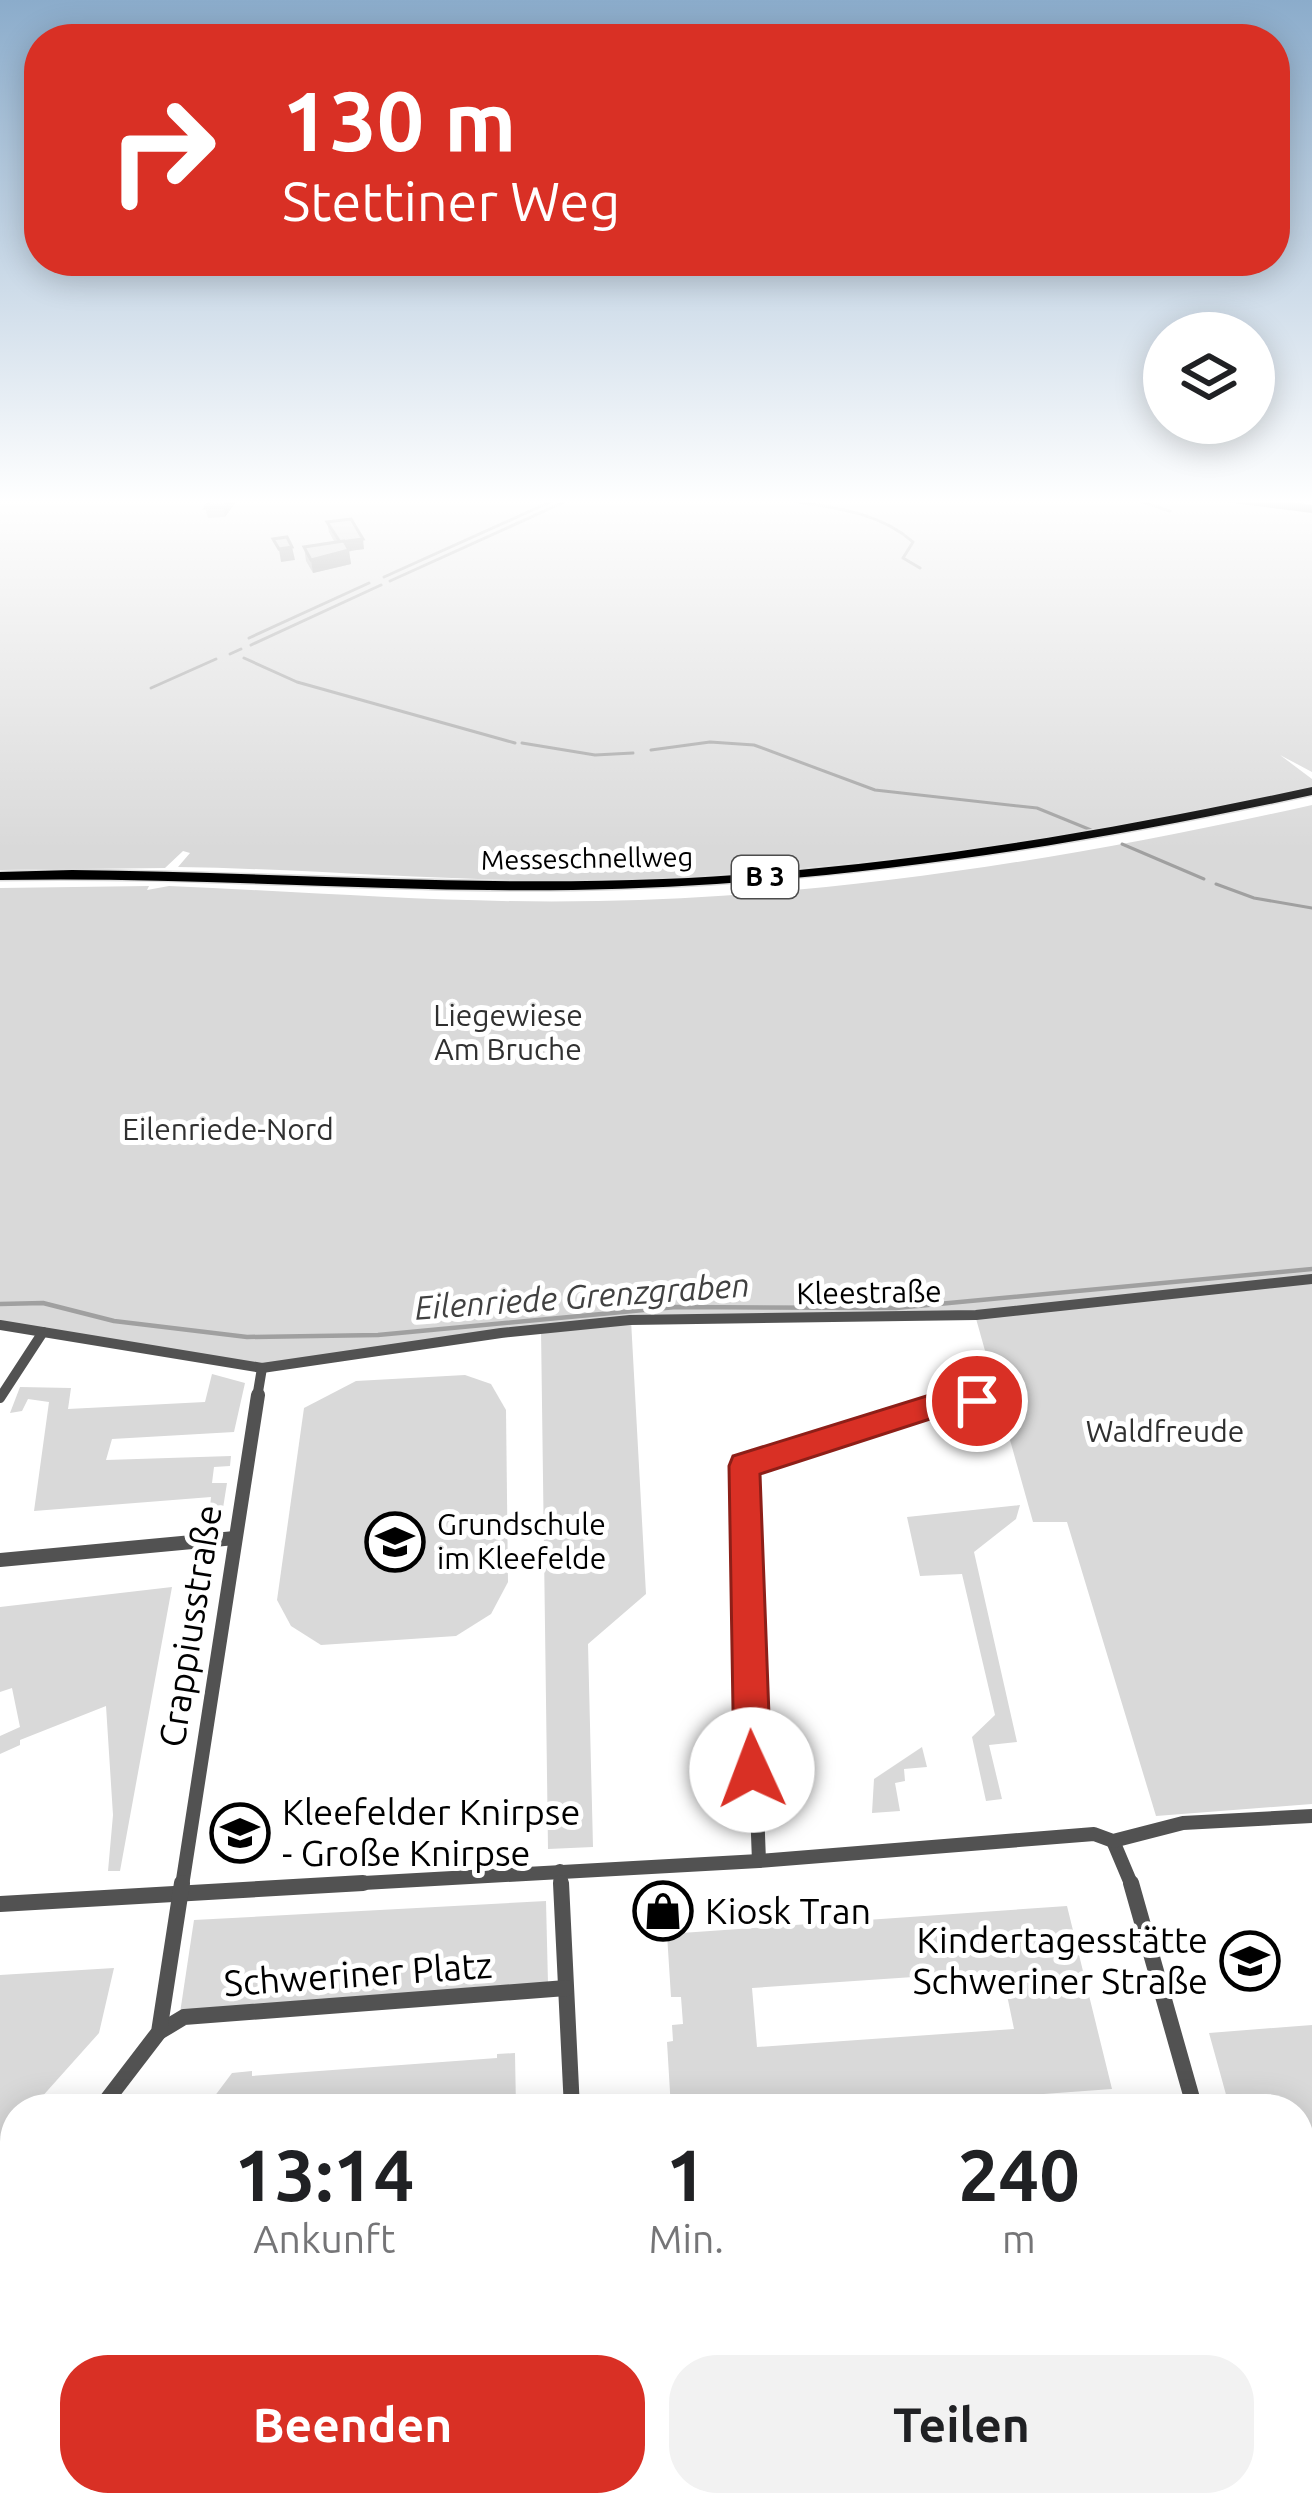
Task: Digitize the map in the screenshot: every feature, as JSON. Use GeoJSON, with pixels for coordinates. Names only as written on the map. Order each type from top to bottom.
{"type":"FeatureCollection","features":[{"type":"Feature","properties":{"kind":"highway","name":"Messeschnellweg"},"geometry":{"type":"LineString","coordinates":[[0,879],[209,880],[507,893],[744,885],[1059,847],[1312,794]]}},
{"type":"Feature","properties":{"kind":"street","name":"Kleestraße"},"geometry":{"type":"LineString","coordinates":[[0,1325],[262,1369],[501,1333],[630,1320],[976,1315],[1312,1279]]}},
{"type":"Feature","properties":{"kind":"street"},"geometry":{"type":"LineString","coordinates":[[0,1398],[43,1332]]}},
{"type":"Feature","properties":{"kind":"street","name":"Crappiusstraße"},"geometry":{"type":"LineString","coordinates":[[159,2032],[177,1892],[262,1369]]}},
{"type":"Feature","properties":{"kind":"street"},"geometry":{"type":"LineString","coordinates":[[759,1862],[741,1486],[744,1466],[933,1406],[977,1401]]}},
{"type":"Feature","properties":{"kind":"street"},"geometry":{"type":"LineString","coordinates":[[0,1560],[235,1538]]}},
{"type":"Feature","properties":{"kind":"street"},"geometry":{"type":"LineString","coordinates":[[1113,1841],[1133,1831],[1312,1816]]}},
{"type":"Feature","properties":{"kind":"street"},"geometry":{"type":"LineString","coordinates":[[0,1904],[759,1862],[1094,1834],[1113,1841],[1123,1856],[1192,2094]]}},
{"type":"Feature","properties":{"kind":"street"},"geometry":{"type":"LineString","coordinates":[[560,1871],[571,2094]]}},
{"type":"Feature","properties":{"kind":"street","name":"Schweriner Platz"},"geometry":{"type":"LineString","coordinates":[[159,2032],[184,2017],[566,1988]]}},
{"type":"Feature","properties":{"kind":"street"},"geometry":{"type":"LineString","coordinates":[[111,2094],[159,2032]]}},
{"type":"Feature","properties":{"kind":"green space"},"geometry":{"type":"Polygon","coordinates":[[[0,615],[1312,615],[1312,772],[1280,755],[1312,779],[1312,786],[1135,822],[868,862],[688,877],[493,880],[178,867],[190,853],[183,851],[165,868],[0,870],[0,615]]]}},
{"type":"Feature","properties":{"kind":"green space","name":"Eilenriede-Nord"},"geometry":{"type":"Polygon","coordinates":[[[1312,805],[1312,1804],[1156,1816],[1067,1522],[1033,1522],[975,1315],[631,1320],[646,1594],[588,1644],[593,1847],[548,1849],[541,1329],[282,1367],[0,1325],[0,888],[149,886],[147,890],[169,886],[491,901],[688,898],[957,871],[1312,805]]]}},
{"type":"Feature","properties":{"kind":"green space"},"geometry":{"type":"Polygon","coordinates":[[[212,1374],[245,1383],[234,1432],[112,1439],[106,1460],[231,1456],[230,1466],[214,1467],[212,1483],[227,1483],[220,1527],[209,1517],[211,1497],[34,1511],[49,1402],[28,1399],[22,1411],[10,1413],[20,1387],[71,1388],[68,1409],[205,1402],[212,1374]]]}},
{"type":"Feature","properties":{"kind":"green space"},"geometry":{"type":"Polygon","coordinates":[[[465,1375],[491,1384],[506,1410],[508,1582],[491,1614],[456,1636],[321,1645],[291,1626],[277,1600],[304,1408],[356,1381],[465,1375]]]}},
{"type":"Feature","properties":{"kind":"green space"},"geometry":{"type":"Polygon","coordinates":[[[1020,1505],[1016,1519],[974,1552],[1017,1742],[989,1745],[1002,1799],[986,1801],[972,1737],[995,1715],[962,1574],[920,1576],[907,1517],[1020,1505]]]}},
{"type":"Feature","properties":{"kind":"green space"},"geometry":{"type":"Polygon","coordinates":[[[172,1587],[120,1871],[108,1871],[113,1815],[106,1706],[20,1740],[20,1745],[0,1754],[0,1736],[20,1727],[12,1688],[0,1692],[0,1607],[172,1587]]]}},
{"type":"Feature","properties":{"kind":"green space"},"geometry":{"type":"Polygon","coordinates":[[[922,1747],[927,1767],[904,1769],[905,1781],[895,1783],[900,1811],[872,1813],[874,1779],[922,1747]]]}},
{"type":"Feature","properties":{"kind":"green space"},"geometry":{"type":"Polygon","coordinates":[[[546,1901],[548,1984],[180,2013],[194,1920],[546,1901]]]}},
{"type":"Feature","properties":{"kind":"green space"},"geometry":{"type":"Polygon","coordinates":[[[1067,1906],[1112,2089],[1044,2094],[670,2094],[667,2042],[673,2041],[672,2025],[683,2024],[681,1997],[671,1997],[667,1934],[1067,1906]],[[1002,1971],[752,1988],[757,2047],[1014,2029],[1002,1971]]]}},
{"type":"Feature","properties":{"kind":"green space"},"geometry":{"type":"Polygon","coordinates":[[[114,1968],[99,2033],[44,2094],[0,2094],[0,1975],[114,1968]]]}},
{"type":"Feature","properties":{"kind":"green space"},"geometry":{"type":"Polygon","coordinates":[[[1312,2025],[1312,2094],[1226,2094],[1209,2033],[1312,2025]]]}},
{"type":"Feature","properties":{"kind":"green space"},"geometry":{"type":"Polygon","coordinates":[[[515,2053],[516,2094],[216,2094],[232,2073],[252,2071],[252,2076],[497,2058],[497,2054],[515,2053]]]}},
{"type":"Feature","properties":{"kind":"waterway"},"geometry":{"type":"LineString","coordinates":[[249,638],[298,615]]}},
{"type":"Feature","properties":{"kind":"waterway"},"geometry":{"type":"LineString","coordinates":[[251,645],[315,615]]}},
{"type":"Feature","properties":{"kind":"waterway"},"geometry":{"type":"LineString","coordinates":[[230,654],[241,649]]}},
{"type":"Feature","properties":{"kind":"waterway"},"geometry":{"type":"LineString","coordinates":[[244,658],[297,682],[515,743]]}},
{"type":"Feature","properties":{"kind":"waterway"},"geometry":{"type":"LineString","coordinates":[[151,688],[216,659]]}},
{"type":"Feature","properties":{"kind":"waterway"},"geometry":{"type":"LineString","coordinates":[[651,750],[710,742],[754,745],[875,790],[1037,808],[1091,830]]}},
{"type":"Feature","properties":{"kind":"waterway"},"geometry":{"type":"LineString","coordinates":[[522,743],[595,755],[633,753]]}},
{"type":"Feature","properties":{"kind":"waterway"},"geometry":{"type":"LineString","coordinates":[[1122,844],[1204,879]]}},
{"type":"Feature","properties":{"kind":"waterway"},"geometry":{"type":"LineString","coordinates":[[1216,884],[1254,898],[1312,908]]}},
{"type":"Feature","properties":{"kind":"waterway","name":"Eilenriede Grenzgraben"},"geometry":{"type":"LineString","coordinates":[[0,1304],[43,1303],[114,1321],[247,1337],[378,1335],[676,1307],[896,1308],[1312,1269]]}},
{"type":"Feature","properties":{"kind":"place","name":"Grundschule im Kleefelde"},"geometry":{"type":"Point","coordinates":[395,1542]}},
{"type":"Feature","properties":{"kind":"place","name":"Kleefelder Knirpse - Große Knirpse"},"geometry":{"type":"Point","coordinates":[240,1833]}},
{"type":"Feature","properties":{"kind":"place","name":"Kiosk Tran"},"geometry":{"type":"Point","coordinates":[663,1911]}},
{"type":"Feature","properties":{"kind":"place","name":"Kindertagesstätte Schweriner Straße"},"geometry":{"type":"Point","coordinates":[1250,1961]}},
{"type":"Feature","properties":{"kind":"route"},"geometry":{"type":"LineString","coordinates":[[752,1770],[744,1466],[933,1406],[977,1401]]}},
{"type":"Feature","properties":{"kind":"park label","name":"Liegewiese Am Bruche"},"geometry":{"type":"Point","coordinates":[508,1033]}},
{"type":"Feature","properties":{"kind":"park label","name":"Waldfreude"},"geometry":{"type":"Point","coordinates":[1165,1432]}}]}
